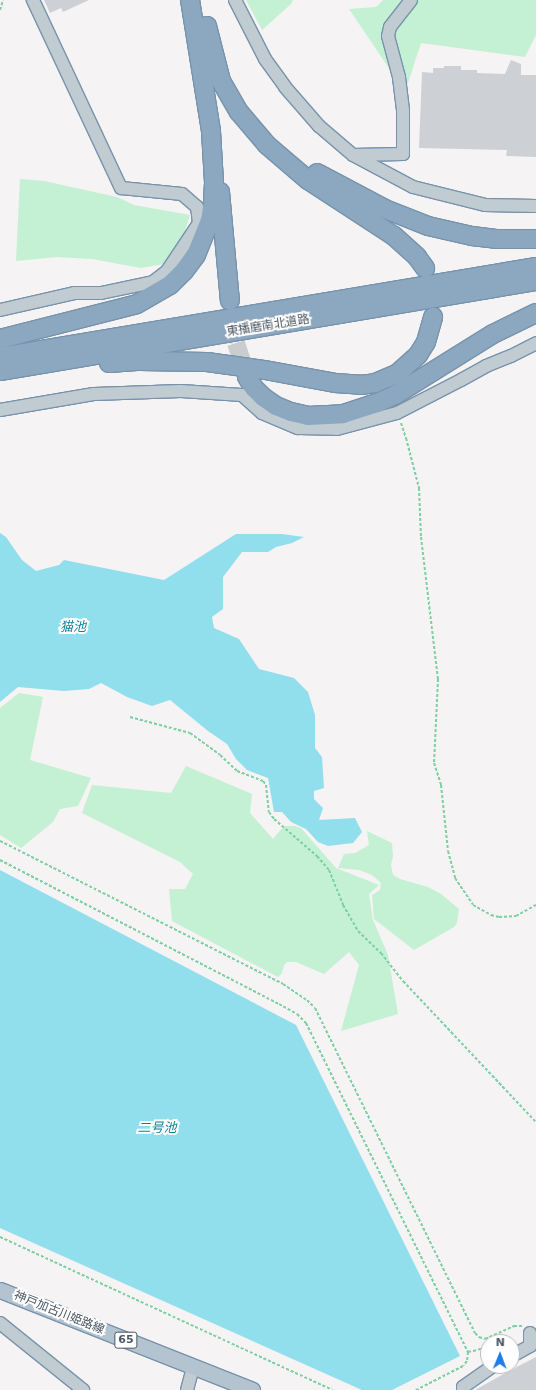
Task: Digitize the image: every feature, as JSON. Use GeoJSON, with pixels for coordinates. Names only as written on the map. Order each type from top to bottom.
{"type":"FeatureCollection","features":[{"type":"Feature","properties":{"kind":"highway"},"geometry":{"type":"LineString","coordinates":[[190,0],[222,206],[230,300]]}},
{"type":"Feature","properties":{"kind":"highway"},"geometry":{"type":"LineString","coordinates":[[202,0],[211,45],[221,81],[239,112],[267,145],[292,168],[394,236],[417,257],[425,268]]}},
{"type":"Feature","properties":{"kind":"highway"},"geometry":{"type":"LineString","coordinates":[[253,128],[275,146],[326,178],[406,218],[450,232],[472,236],[496,239],[536,239]]}},
{"type":"Feature","properties":{"kind":"highway"},"geometry":{"type":"LineString","coordinates":[[0,339],[137,304],[155,295],[175,280],[196,255],[210,221],[214,189],[211,131]]}},
{"type":"Feature","properties":{"kind":"highway","name":"東播磨南北道路"},"geometry":{"type":"LineString","coordinates":[[0,356],[536,267]]}},
{"type":"Feature","properties":{"kind":"highway","name":"東播磨南北道路"},"geometry":{"type":"LineString","coordinates":[[0,371],[536,281]]}},
{"type":"Feature","properties":{"kind":"highway"},"geometry":{"type":"LineString","coordinates":[[247,377],[254,388],[263,397],[276,406],[291,412],[308,416],[343,414],[395,396],[493,334],[536,313]]}},
{"type":"Feature","properties":{"kind":"highway"},"geometry":{"type":"LineString","coordinates":[[0,378],[107,364],[172,361],[238,366],[347,385],[375,383],[398,373],[418,355],[426,342],[433,317]]}},
{"type":"Feature","properties":{"kind":"main road","name":"神戸加古川姫路線"},"geometry":{"type":"LineString","coordinates":[[0,1290],[252,1390]]}},
{"type":"Feature","properties":{"kind":"street"},"geometry":{"type":"LineString","coordinates":[[0,310],[74,293],[101,293],[153,282],[168,271],[199,223],[197,207],[182,194],[121,188],[33,0]]}},
{"type":"Feature","properties":{"kind":"street"},"geometry":{"type":"LineString","coordinates":[[235,0],[265,59],[285,87],[318,126],[352,155],[413,187],[485,205],[536,206]]}},
{"type":"Feature","properties":{"kind":"street"},"geometry":{"type":"LineString","coordinates":[[352,155],[403,154],[403,110],[399,78],[388,36],[390,27],[411,0]]}},
{"type":"Feature","properties":{"kind":"street"},"geometry":{"type":"LineString","coordinates":[[0,410],[94,394],[181,391],[242,394],[262,413],[298,428],[337,429],[397,413],[486,366],[511,356],[536,343]]}},
{"type":"Feature","properties":{"kind":"street"},"geometry":{"type":"LineString","coordinates":[[0,1323],[78,1389]]}},
{"type":"Feature","properties":{"kind":"street"},"geometry":{"type":"LineString","coordinates":[[520,1352],[530,1346],[530,1333]]}},
{"type":"Feature","properties":{"kind":"street"},"geometry":{"type":"LineString","coordinates":[[187,1390],[193,1367]]}},
{"type":"Feature","properties":{"kind":"street"},"geometry":{"type":"LineString","coordinates":[[462,1390],[463,1387],[482,1374]]}},
{"type":"Feature","properties":{"kind":"path"},"geometry":{"type":"LineString","coordinates":[[0,10],[3,0]]}},
{"type":"Feature","properties":{"kind":"path"},"geometry":{"type":"LineString","coordinates":[[397,413],[406,438],[419,488],[421,537],[438,679],[434,763],[441,785],[448,851],[455,878],[473,904],[491,916],[499,918],[516,916],[536,905]]}},
{"type":"Feature","properties":{"kind":"path"},"geometry":{"type":"LineString","coordinates":[[130,717],[190,733],[220,755],[237,771],[263,781],[266,785],[269,812],[274,819],[317,856],[329,870],[342,906],[358,931],[381,953],[408,986],[536,1122]]}},
{"type":"Feature","properties":{"kind":"path"},"geometry":{"type":"LineString","coordinates":[[0,841],[283,984],[308,1000],[315,1008],[475,1333],[480,1337]]}},
{"type":"Feature","properties":{"kind":"path"},"geometry":{"type":"LineString","coordinates":[[0,860],[279,1004],[297,1014],[306,1023],[468,1352],[467,1361],[463,1366],[416,1390]]}},
{"type":"Feature","properties":{"kind":"path"},"geometry":{"type":"LineString","coordinates":[[0,1238],[333,1390]]}},
{"type":"Feature","properties":{"kind":"path"},"geometry":{"type":"LineString","coordinates":[[497,1334],[517,1325],[526,1327],[530,1333]]}},
{"type":"Feature","properties":{"kind":"path"},"geometry":{"type":"LineString","coordinates":[[468,1352],[480,1349]]}},
{"type":"Feature","properties":{"kind":"green space"},"geometry":{"type":"Polygon","coordinates":[[[246,0],[293,0],[291,4],[262,30],[246,0]]]}},
{"type":"Feature","properties":{"kind":"green space"},"geometry":{"type":"Polygon","coordinates":[[[383,0],[536,0],[536,35],[525,57],[421,43],[405,92],[349,9],[376,7],[383,0]]]}},
{"type":"Feature","properties":{"kind":"green space"},"geometry":{"type":"Polygon","coordinates":[[[20,179],[44,181],[117,197],[134,205],[190,215],[175,262],[141,268],[92,259],[56,257],[16,261],[20,179]]]}},
{"type":"Feature","properties":{"kind":"green space"},"geometry":{"type":"Polygon","coordinates":[[[19,693],[43,697],[30,760],[91,778],[78,806],[60,809],[53,822],[21,848],[0,835],[0,708],[19,693]]]}},
{"type":"Feature","properties":{"kind":"green space"},"geometry":{"type":"Polygon","coordinates":[[[186,766],[252,794],[250,813],[273,839],[284,826],[295,826],[301,828],[336,868],[379,885],[369,894],[373,920],[388,955],[398,1014],[341,1031],[359,965],[349,952],[324,974],[296,962],[287,962],[284,965],[282,973],[278,977],[172,921],[169,889],[185,889],[193,874],[180,862],[82,813],[92,785],[171,793],[186,766]]]}},
{"type":"Feature","properties":{"kind":"green space"},"geometry":{"type":"Polygon","coordinates":[[[367,831],[392,843],[393,856],[391,865],[393,875],[400,879],[428,887],[441,894],[459,909],[457,923],[454,927],[414,950],[374,919],[372,895],[380,890],[381,883],[372,875],[359,870],[338,868],[344,854],[355,853],[369,845],[367,831]]]}},
{"type":"Feature","properties":{"kind":"water","name":"猫池"},"geometry":{"type":"Polygon","coordinates":[[[0,533],[6,537],[22,560],[36,571],[59,565],[64,560],[164,580],[236,534],[282,534],[304,537],[292,543],[276,547],[268,552],[242,552],[223,577],[223,609],[212,617],[214,628],[239,639],[259,669],[294,678],[308,692],[315,715],[315,748],[322,757],[324,788],[314,791],[314,799],[323,808],[319,820],[355,818],[362,832],[353,843],[328,846],[318,842],[306,829],[291,822],[282,812],[274,812],[268,778],[247,770],[236,759],[227,744],[208,731],[170,700],[152,706],[127,697],[101,683],[89,689],[64,691],[18,687],[0,702],[0,533]]]}},
{"type":"Feature","properties":{"kind":"water","name":"二号池"},"geometry":{"type":"Polygon","coordinates":[[[0,870],[296,1025],[460,1356],[392,1390],[362,1390],[0,1228],[0,870]]]}},
{"type":"Feature","properties":{"kind":"building"},"geometry":{"type":"Polygon","coordinates":[[[44,0],[89,0],[63,12],[61,8],[50,13],[44,0]]]}},
{"type":"Feature","properties":{"kind":"building"},"geometry":{"type":"Polygon","coordinates":[[[511,60],[521,64],[521,75],[536,75],[536,157],[506,156],[507,150],[419,148],[422,72],[433,73],[433,68],[444,68],[444,66],[461,66],[461,70],[477,70],[477,73],[505,74],[511,60]]]}},
{"type":"Feature","properties":{"kind":"building"},"geometry":{"type":"Polygon","coordinates":[[[536,1357],[536,1390],[475,1390],[504,1374],[520,1374],[520,1365],[536,1357]]]}},
{"type":"Feature","properties":{"kind":"tunnel"},"geometry":{"type":"LineString","coordinates":[[232,316],[236,343],[247,377]]}}]}
